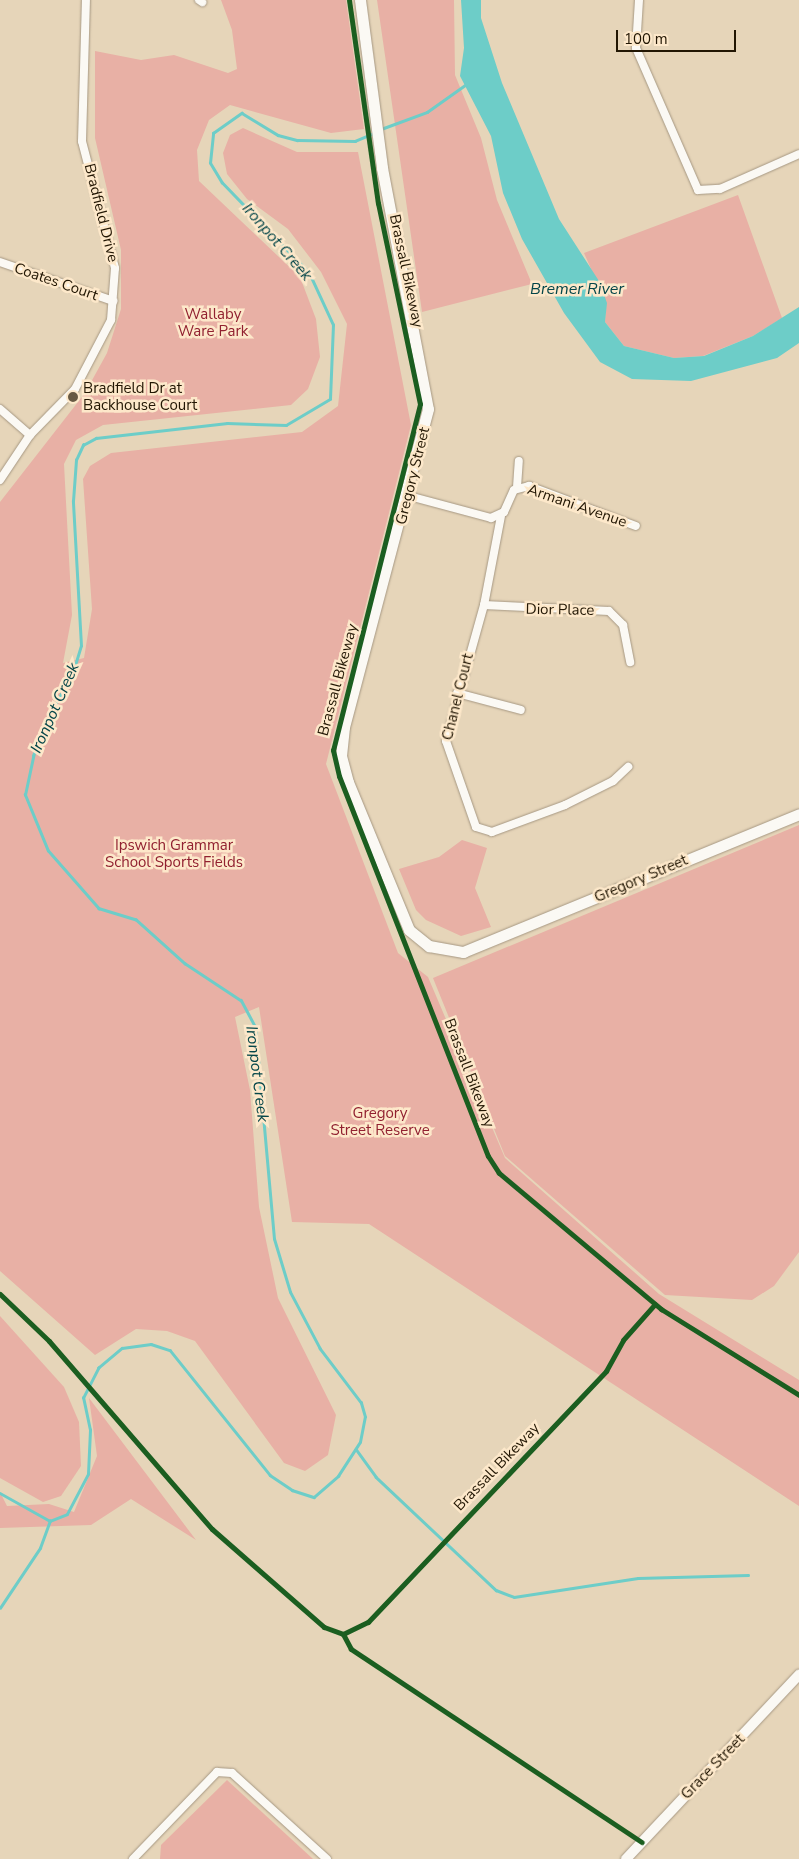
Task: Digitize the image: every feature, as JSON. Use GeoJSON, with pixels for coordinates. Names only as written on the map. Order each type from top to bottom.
{"type":"FeatureCollection","features":[{"type":"Feature","properties":{"kind":"main road","name":"Gregory Street"},"geometry":{"type":"LineString","coordinates":[[360,0],[382,168],[428,396],[425,431],[355,693],[348,755],[358,802],[403,913],[437,943],[455,947],[483,943],[799,814]]}},
{"type":"Feature","properties":{"kind":"street","name":"Bradfield Drive"},"geometry":{"type":"LineString","coordinates":[[0,480],[30,435],[75,389],[99,350],[113,301],[115,268],[82,142],[80,96],[86,0]]}},
{"type":"Feature","properties":{"kind":"street"},"geometry":{"type":"LineString","coordinates":[[639,0],[636,48],[700,191],[720,188],[799,154]]}},
{"type":"Feature","properties":{"kind":"street","name":"Coates Court"},"geometry":{"type":"LineString","coordinates":[[0,262],[113,301]]}},
{"type":"Feature","properties":{"kind":"street"},"geometry":{"type":"LineString","coordinates":[[0,409],[30,435]]}},
{"type":"Feature","properties":{"kind":"street","name":"Armani Avenue"},"geometry":{"type":"LineString","coordinates":[[501,516],[518,487],[519,461]]}},
{"type":"Feature","properties":{"kind":"street","name":"Armani Avenue"},"geometry":{"type":"LineString","coordinates":[[518,487],[529,486],[636,526]]}},
{"type":"Feature","properties":{"kind":"street"},"geometry":{"type":"LineString","coordinates":[[409,496],[491,518],[501,516]]}},
{"type":"Feature","properties":{"kind":"street","name":"Chanel Court"},"geometry":{"type":"LineString","coordinates":[[501,516],[484,605],[457,693],[446,752],[476,826],[482,832],[492,832],[565,805],[613,781],[628,766]]}},
{"type":"Feature","properties":{"kind":"street","name":"Dior Place"},"geometry":{"type":"LineString","coordinates":[[484,605],[609,611],[623,625],[630,662]]}},
{"type":"Feature","properties":{"kind":"street"},"geometry":{"type":"LineString","coordinates":[[457,693],[521,710]]}},
{"type":"Feature","properties":{"kind":"street","name":"Grace Street"},"geometry":{"type":"LineString","coordinates":[[629,1855],[799,1675]]}},
{"type":"Feature","properties":{"kind":"street"},"geometry":{"type":"LineString","coordinates":[[133,1859],[217,1772],[232,1773],[327,1859]]}},
{"type":"Feature","properties":{"kind":"green space"},"geometry":{"type":"Polygon","coordinates":[[[221,0],[346,0],[364,129],[331,133],[230,105],[209,120],[197,150],[199,181],[300,277],[316,319],[320,357],[308,389],[291,405],[103,425],[76,440],[64,464],[72,615],[63,663],[84,658],[92,609],[83,479],[90,466],[111,453],[302,432],[338,406],[347,324],[321,272],[288,229],[247,199],[227,174],[223,153],[230,135],[243,128],[297,152],[358,152],[411,425],[326,764],[398,953],[428,977],[505,1158],[659,1294],[799,1380],[799,1506],[369,1224],[292,1222],[259,1007],[235,1017],[250,1090],[259,1207],[278,1298],[336,1415],[328,1455],[305,1471],[284,1463],[195,1341],[167,1331],[136,1329],[95,1355],[0,1271],[0,502],[85,393],[107,353],[121,309],[121,250],[95,138],[95,51],[141,60],[174,55],[228,73],[237,69],[232,30],[221,0]]]}},
{"type":"Feature","properties":{"kind":"green space"},"geometry":{"type":"Polygon","coordinates":[[[377,0],[454,0],[455,75],[481,138],[497,200],[532,284],[422,312],[377,0]]]}},
{"type":"Feature","properties":{"kind":"green space"},"geometry":{"type":"Polygon","coordinates":[[[738,195],[782,318],[753,336],[703,356],[674,358],[624,346],[605,322],[606,303],[584,253],[738,195]]]}},
{"type":"Feature","properties":{"kind":"green space"},"geometry":{"type":"Polygon","coordinates":[[[799,825],[799,1252],[774,1286],[752,1300],[665,1295],[505,1156],[433,978],[799,825]]]}},
{"type":"Feature","properties":{"kind":"green space"},"geometry":{"type":"Polygon","coordinates":[[[462,840],[487,848],[475,888],[491,927],[461,936],[426,920],[416,910],[399,869],[439,857],[462,840]]]}},
{"type":"Feature","properties":{"kind":"green space"},"geometry":{"type":"Polygon","coordinates":[[[0,1316],[64,1387],[79,1422],[81,1466],[61,1496],[43,1502],[0,1478],[0,1316]]]}},
{"type":"Feature","properties":{"kind":"green space"},"geometry":{"type":"Polygon","coordinates":[[[89,1398],[196,1540],[131,1499],[91,1525],[0,1528],[0,1492],[7,1506],[49,1504],[74,1512],[97,1456],[89,1398]]]}},
{"type":"Feature","properties":{"kind":"green space"},"geometry":{"type":"Polygon","coordinates":[[[227,1780],[313,1859],[160,1859],[161,1845],[227,1780]]]}},
{"type":"Feature","properties":{"kind":"water","name":"Bremer River"},"geometry":{"type":"Polygon","coordinates":[[[461,0],[481,0],[481,18],[502,83],[559,219],[599,281],[607,303],[605,322],[624,346],[674,358],[704,356],[753,336],[799,307],[799,343],[777,358],[691,381],[632,379],[600,362],[564,313],[522,239],[503,193],[491,136],[460,76],[464,48],[461,0]]]}},
{"type":"Feature","properties":{"kind":"waterway","name":"Ironpot Creek"},"geometry":{"type":"LineString","coordinates":[[381,129],[427,112],[468,83]]}},
{"type":"Feature","properties":{"kind":"waterway","name":"Ironpot Creek"},"geometry":{"type":"LineString","coordinates":[[0,1493],[50,1521],[67,1514],[88,1474],[90,1430],[83,1398],[98,1368],[122,1348],[151,1344],[170,1350],[270,1475],[292,1490],[314,1497],[338,1476],[360,1442],[365,1417],[361,1403],[320,1349],[290,1292],[274,1239],[255,1027],[241,1001],[185,964],[136,920],[99,909],[48,851],[25,795],[33,756],[46,720],[72,675],[81,646],[73,501],[76,460],[83,445],[96,438],[227,423],[286,425],[330,399],[333,325],[309,273],[222,183],[210,163],[213,133],[242,113],[278,135],[297,140],[355,141],[374,133]]}},
{"type":"Feature","properties":{"kind":"waterway"},"geometry":{"type":"LineString","coordinates":[[356,1449],[376,1477],[496,1590],[514,1597],[638,1578],[748,1575]]}},
{"type":"Feature","properties":{"kind":"waterway"},"geometry":{"type":"LineString","coordinates":[[0,1608],[40,1548],[50,1521]]}},
{"type":"Feature","properties":{"kind":"cycle path","name":"Brassall Bikeway"},"geometry":{"type":"LineString","coordinates":[[349,0],[378,203],[420,404],[333,750],[339,776],[488,1156],[499,1173],[661,1309],[799,1395]]}},
{"type":"Feature","properties":{"kind":"cycle path","name":"Brassall Bikeway"},"geometry":{"type":"LineString","coordinates":[[0,1294],[49,1341],[212,1529],[324,1627],[343,1634],[368,1622],[606,1371],[623,1340],[655,1304]]}},
{"type":"Feature","properties":{"kind":"cycle path"},"geometry":{"type":"LineString","coordinates":[[343,1634],[351,1649],[642,1842]]}},
{"type":"Feature","properties":{"kind":"place","name":"Bradfield Dr at Backhouse Court"},"geometry":{"type":"Point","coordinates":[73,397]}},
{"type":"Feature","properties":{"kind":"park label","name":"Wallaby Ware Park"},"geometry":{"type":"Point","coordinates":[213,322]}},
{"type":"Feature","properties":{"kind":"park label","name":"Ipswich Grammar School Sports Fields"},"geometry":{"type":"Point","coordinates":[174,854]}},
{"type":"Feature","properties":{"kind":"park label","name":"Gregory Street Reserve"},"geometry":{"type":"Point","coordinates":[380,1122]}}]}
